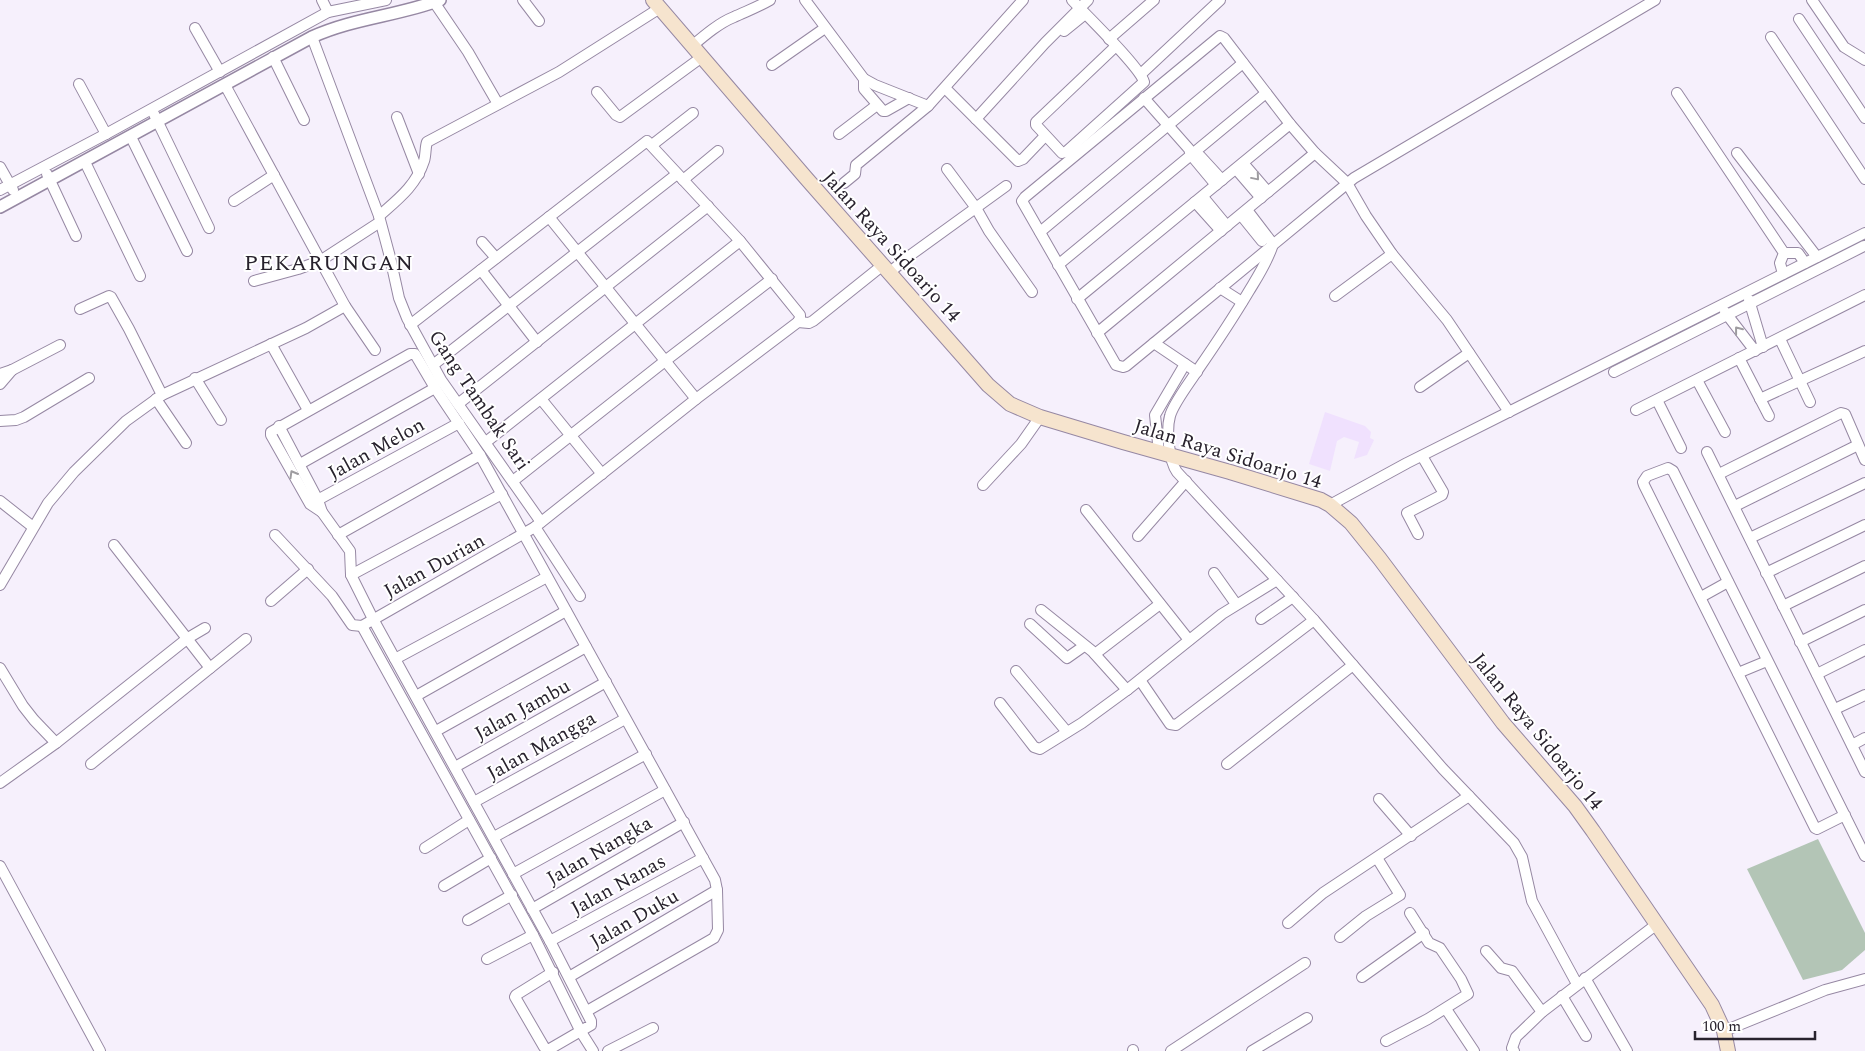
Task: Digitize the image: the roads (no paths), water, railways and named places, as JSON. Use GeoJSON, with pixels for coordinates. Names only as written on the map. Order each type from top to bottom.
{"type":"FeatureCollection","features":[{"type":"Feature","properties":{"kind":"main road","name":"Jalan Raya Sidoarjo 14"},"geometry":{"type":"LineString","coordinates":[[657,4],[800,171],[988,385],[1010,404],[1040,416],[1123,442],[1306,495],[1330,505],[1361,534],[1494,712],[1575,806],[1614,860],[1712,1005],[1724,1031],[1728,1051]]}},
{"type":"Feature","properties":{"kind":"street"},"geometry":{"type":"LineString","coordinates":[[322,0],[328,12]]}},
{"type":"Feature","properties":{"kind":"street"},"geometry":{"type":"LineString","coordinates":[[0,207],[14,191],[46,173],[106,134],[154,116],[175,104],[220,72],[270,43],[328,12],[384,0]]}},
{"type":"Feature","properties":{"kind":"street"},"geometry":{"type":"LineString","coordinates":[[523,0],[539,21]]}},
{"type":"Feature","properties":{"kind":"street"},"geometry":{"type":"LineString","coordinates":[[692,46],[733,17],[758,8],[770,0]]}},
{"type":"Feature","properties":{"kind":"street"},"geometry":{"type":"LineString","coordinates":[[805,0],[864,79],[928,106]]}},
{"type":"Feature","properties":{"kind":"street"},"geometry":{"type":"LineString","coordinates":[[844,183],[854,174],[856,165],[928,106],[1023,0]]}},
{"type":"Feature","properties":{"kind":"street"},"geometry":{"type":"LineString","coordinates":[[976,119],[1079,7],[1088,0]]}},
{"type":"Feature","properties":{"kind":"street"},"geometry":{"type":"LineString","coordinates":[[1079,7],[1112,43],[1141,74],[1144,82],[1066,152],[1060,153],[1036,125],[1038,120],[1112,43],[1154,0]]}},
{"type":"Feature","properties":{"kind":"street"},"geometry":{"type":"LineString","coordinates":[[1141,74],[1220,0]]}},
{"type":"Feature","properties":{"kind":"street"},"geometry":{"type":"LineString","coordinates":[[1509,412],[1447,320],[1392,254],[1366,216],[1347,183],[1315,153],[1290,124],[1224,38],[1218,37],[1023,199],[1022,203],[1115,364],[1126,366],[1347,183],[1655,0]]}},
{"type":"Feature","properties":{"kind":"street"},"geometry":{"type":"LineString","coordinates":[[1812,0],[1844,47],[1865,60]]}},
{"type":"Feature","properties":{"kind":"street"},"geometry":{"type":"LineString","coordinates":[[175,104],[225,85],[312,37],[346,24],[437,1],[498,104]]}},
{"type":"Feature","properties":{"kind":"street"},"geometry":{"type":"LineString","coordinates":[[254,281],[290,272],[320,261],[379,219],[410,189],[424,162],[428,142],[559,72],[657,4]]}},
{"type":"Feature","properties":{"kind":"street"},"geometry":{"type":"LineString","coordinates":[[1798,18],[1865,118]]}},
{"type":"Feature","properties":{"kind":"street"},"geometry":{"type":"LineString","coordinates":[[195,28],[220,72]]}},
{"type":"Feature","properties":{"kind":"street"},"geometry":{"type":"LineString","coordinates":[[772,65],[825,28]]}},
{"type":"Feature","properties":{"kind":"street","name":"Gang Tambak Sari"},"geometry":{"type":"LineString","coordinates":[[312,37],[379,219],[399,298],[410,325],[458,404],[513,481],[580,596]]}},
{"type":"Feature","properties":{"kind":"street"},"geometry":{"type":"LineString","coordinates":[[1770,37],[1865,179]]}},
{"type":"Feature","properties":{"kind":"street"},"geometry":{"type":"LineString","coordinates":[[274,57],[304,120]]}},
{"type":"Feature","properties":{"kind":"street"},"geometry":{"type":"LineString","coordinates":[[597,92],[616,115],[620,117],[702,57]]}},
{"type":"Feature","properties":{"kind":"street"},"geometry":{"type":"LineString","coordinates":[[1040,232],[1243,63]]}},
{"type":"Feature","properties":{"kind":"street"},"geometry":{"type":"LineString","coordinates":[[864,79],[864,89],[884,112],[909,98]]}},
{"type":"Feature","properties":{"kind":"street"},"geometry":{"type":"LineString","coordinates":[[79,84],[106,134]]}},
{"type":"Feature","properties":{"kind":"street"},"geometry":{"type":"LineString","coordinates":[[225,85],[345,306],[375,350]]}},
{"type":"Feature","properties":{"kind":"street"},"geometry":{"type":"LineString","coordinates":[[945,88],[1018,161],[1024,160],[1045,136]]}},
{"type":"Feature","properties":{"kind":"street"},"geometry":{"type":"LineString","coordinates":[[1058,265],[1192,152],[1266,93]]}},
{"type":"Feature","properties":{"kind":"street"},"geometry":{"type":"LineString","coordinates":[[1676,94],[1784,254]]}},
{"type":"Feature","properties":{"kind":"street"},"geometry":{"type":"LineString","coordinates":[[1144,98],[1219,183]]}},
{"type":"Feature","properties":{"kind":"street"},"geometry":{"type":"LineString","coordinates":[[839,134],[877,105]]}},
{"type":"Feature","properties":{"kind":"street"},"geometry":{"type":"LineString","coordinates":[[652,145],[693,113]]}},
{"type":"Feature","properties":{"kind":"street"},"geometry":{"type":"LineString","coordinates":[[46,173],[85,162],[131,137],[154,116]]}},
{"type":"Feature","properties":{"kind":"street"},"geometry":{"type":"LineString","coordinates":[[154,116],[209,228]]}},
{"type":"Feature","properties":{"kind":"street"},"geometry":{"type":"LineString","coordinates":[[397,117],[419,174]]}},
{"type":"Feature","properties":{"kind":"street"},"geometry":{"type":"LineString","coordinates":[[1077,299],[1290,124]]}},
{"type":"Feature","properties":{"kind":"street"},"geometry":{"type":"LineString","coordinates":[[131,137],[186,251]]}},
{"type":"Feature","properties":{"kind":"street"},"geometry":{"type":"LineString","coordinates":[[410,325],[647,141],[740,241],[772,279],[800,315],[798,322]]}},
{"type":"Feature","properties":{"kind":"street"},"geometry":{"type":"LineString","coordinates":[[433,365],[579,252],[718,151]]}},
{"type":"Feature","properties":{"kind":"street"},"geometry":{"type":"LineString","coordinates":[[1097,333],[1315,153]]}},
{"type":"Feature","properties":{"kind":"street"},"geometry":{"type":"LineString","coordinates":[[1737,153],[1817,257]]}},
{"type":"Feature","properties":{"kind":"street"},"geometry":{"type":"LineString","coordinates":[[85,162],[140,276]]}},
{"type":"Feature","properties":{"kind":"street"},"geometry":{"type":"LineString","coordinates":[[1240,166],[1264,195]]}},
{"type":"Feature","properties":{"kind":"street"},"geometry":{"type":"LineString","coordinates":[[0,167],[14,191]]}},
{"type":"Feature","properties":{"kind":"street"},"geometry":{"type":"LineString","coordinates":[[947,169],[976,208],[989,231],[1032,292]]}},
{"type":"Feature","properties":{"kind":"street"},"geometry":{"type":"LineString","coordinates":[[46,173],[76,236]]}},
{"type":"Feature","properties":{"kind":"street"},"geometry":{"type":"LineString","coordinates":[[234,201],[274,175]]}},
{"type":"Feature","properties":{"kind":"street","name":"Jalan Durian"},"geometry":{"type":"LineString","coordinates":[[362,626],[523,535],[696,399],[798,322],[809,323],[813,321],[886,268],[1006,186]]}},
{"type":"Feature","properties":{"kind":"street"},"geometry":{"type":"LineString","coordinates":[[0,190],[14,191]]}},
{"type":"Feature","properties":{"kind":"street"},"geometry":{"type":"LineString","coordinates":[[1199,200],[1224,228]]}},
{"type":"Feature","properties":{"kind":"street"},"geometry":{"type":"LineString","coordinates":[[458,404],[708,206]]}},
{"type":"Feature","properties":{"kind":"street"},"geometry":{"type":"LineString","coordinates":[[1244,212],[1271,247]]}},
{"type":"Feature","properties":{"kind":"street"},"geometry":{"type":"LineString","coordinates":[[549,217],[696,399]]}},
{"type":"Feature","properties":{"kind":"street"},"geometry":{"type":"LineString","coordinates":[[1330,505],[1370,482],[1865,233]]}},
{"type":"Feature","properties":{"kind":"street"},"geometry":{"type":"LineString","coordinates":[[486,442],[740,241]]}},
{"type":"Feature","properties":{"kind":"street"},"geometry":{"type":"LineString","coordinates":[[482,242],[496,258]]}},
{"type":"Feature","properties":{"kind":"street"},"geometry":{"type":"LineString","coordinates":[[1614,372],[1864,246]]}},
{"type":"Feature","properties":{"kind":"street"},"geometry":{"type":"LineString","coordinates":[[1165,454],[1170,416],[1187,386],[1264,266],[1271,247]]}},
{"type":"Feature","properties":{"kind":"street"},"geometry":{"type":"LineString","coordinates":[[1784,254],[1798,253],[1805,263]]}},
{"type":"Feature","properties":{"kind":"street"},"geometry":{"type":"LineString","coordinates":[[1335,296],[1392,254]]}},
{"type":"Feature","properties":{"kind":"street"},"geometry":{"type":"LineString","coordinates":[[1783,274],[1780,263],[1784,254]]}},
{"type":"Feature","properties":{"kind":"street"},"geometry":{"type":"LineString","coordinates":[[481,270],[537,342]]}},
{"type":"Feature","properties":{"kind":"street"},"geometry":{"type":"LineString","coordinates":[[513,481],[772,279]]}},
{"type":"Feature","properties":{"kind":"street"},"geometry":{"type":"LineString","coordinates":[[1220,288],[1242,302]]}},
{"type":"Feature","properties":{"kind":"street"},"geometry":{"type":"LineString","coordinates":[[1747,292],[1759,349]]}},
{"type":"Feature","properties":{"kind":"street"},"geometry":{"type":"LineString","coordinates":[[1636,410],[1865,296]]}},
{"type":"Feature","properties":{"kind":"street"},"geometry":{"type":"LineString","coordinates":[[80,309],[112,297],[129,328],[159,397],[186,443]]}},
{"type":"Feature","properties":{"kind":"street"},"geometry":{"type":"LineString","coordinates":[[0,585],[48,503],[74,472],[126,421],[159,397],[195,378],[306,328],[345,306]]}},
{"type":"Feature","properties":{"kind":"street"},"geometry":{"type":"LineString","coordinates":[[1720,306],[1759,349]]}},
{"type":"Feature","properties":{"kind":"street"},"geometry":{"type":"LineString","coordinates":[[1780,339],[1810,402]]}},
{"type":"Feature","properties":{"kind":"street"},"geometry":{"type":"LineString","coordinates":[[1154,343],[1197,372]]}},
{"type":"Feature","properties":{"kind":"street"},"geometry":{"type":"LineString","coordinates":[[0,374],[12,370],[60,344]]}},
{"type":"Feature","properties":{"kind":"street"},"geometry":{"type":"LineString","coordinates":[[271,344],[308,410]]}},
{"type":"Feature","properties":{"kind":"street"},"geometry":{"type":"LineString","coordinates":[[1760,399],[1865,351]]}},
{"type":"Feature","properties":{"kind":"street"},"geometry":{"type":"LineString","coordinates":[[552,972],[515,997],[546,1049],[552,1049],[581,1032],[592,1023],[587,1011],[494,837],[373,619],[351,575],[350,551],[314,502],[271,435],[271,432],[279,426],[413,353],[480,455],[715,880],[718,930],[714,938],[587,1011]]}},
{"type":"Feature","properties":{"kind":"street"},"geometry":{"type":"LineString","coordinates":[[1420,387],[1469,353]]}},
{"type":"Feature","properties":{"kind":"street"},"geometry":{"type":"LineString","coordinates":[[1739,358],[1769,416]]}},
{"type":"Feature","properties":{"kind":"street"},"geometry":{"type":"LineString","coordinates":[[1185,364],[1155,415],[1165,454],[1174,469],[1293,596],[1443,769],[1518,849],[1522,857],[1532,901],[1627,1051]]}},
{"type":"Feature","properties":{"kind":"street"},"geometry":{"type":"LineString","coordinates":[[0,384],[12,370]]}},
{"type":"Feature","properties":{"kind":"street"},"geometry":{"type":"LineString","coordinates":[[0,421],[16,420],[24,417],[89,378]]}},
{"type":"Feature","properties":{"kind":"street"},"geometry":{"type":"LineString","coordinates":[[195,378],[221,420]]}},
{"type":"Feature","properties":{"kind":"street"},"geometry":{"type":"LineString","coordinates":[[1176,378],[1187,386]]}},
{"type":"Feature","properties":{"kind":"street"},"geometry":{"type":"LineString","coordinates":[[1697,380],[1725,432]]}},
{"type":"Feature","properties":{"kind":"street"},"geometry":{"type":"LineString","coordinates":[[300,464],[435,388]]}},
{"type":"Feature","properties":{"kind":"street"},"geometry":{"type":"LineString","coordinates":[[541,399],[602,474]]}},
{"type":"Feature","properties":{"kind":"street"},"geometry":{"type":"LineString","coordinates":[[1657,400],[1681,448]]}},
{"type":"Feature","properties":{"kind":"street"},"geometry":{"type":"LineString","coordinates":[[1719,474],[1841,413],[1845,414],[1865,460]]}},
{"type":"Feature","properties":{"kind":"street"},"geometry":{"type":"LineString","coordinates":[[1155,415],[1170,416]]}},
{"type":"Feature","properties":{"kind":"street"},"geometry":{"type":"LineString","coordinates":[[983,485],[1020,444],[1040,416]]}},
{"type":"Feature","properties":{"kind":"street","name":"Jalan Melon"},"geometry":{"type":"LineString","coordinates":[[314,502],[459,423]]}},
{"type":"Feature","properties":{"kind":"street"},"geometry":{"type":"LineString","coordinates":[[279,426],[300,464],[314,502]]}},
{"type":"Feature","properties":{"kind":"street"},"geometry":{"type":"LineString","coordinates":[[1735,506],[1858,445]]}},
{"type":"Feature","properties":{"kind":"street"},"geometry":{"type":"LineString","coordinates":[[1707,452],[1865,772]]}},
{"type":"Feature","properties":{"kind":"street"},"geometry":{"type":"LineString","coordinates":[[338,535],[480,455]]}},
{"type":"Feature","properties":{"kind":"street"},"geometry":{"type":"LineString","coordinates":[[1418,534],[1407,513],[1443,494],[1422,456]]}},
{"type":"Feature","properties":{"kind":"street"},"geometry":{"type":"LineString","coordinates":[[1845,816],[1817,829],[1815,828],[1644,485],[1643,482],[1647,476],[1668,468],[1673,470],[1865,856]]}},
{"type":"Feature","properties":{"kind":"street"},"geometry":{"type":"LineString","coordinates":[[1138,536],[1186,481]]}},
{"type":"Feature","properties":{"kind":"street"},"geometry":{"type":"LineString","coordinates":[[1750,538],[1865,483]]}},
{"type":"Feature","properties":{"kind":"street"},"geometry":{"type":"LineString","coordinates":[[351,575],[502,494]]}},
{"type":"Feature","properties":{"kind":"street"},"geometry":{"type":"LineString","coordinates":[[0,501],[33,527]]}},
{"type":"Feature","properties":{"kind":"street"},"geometry":{"type":"LineString","coordinates":[[1086,510],[1189,640]]}},
{"type":"Feature","properties":{"kind":"street"},"geometry":{"type":"LineString","coordinates":[[1766,573],[1865,525]]}},
{"type":"Feature","properties":{"kind":"street"},"geometry":{"type":"LineString","coordinates":[[275,535],[332,596],[352,625],[362,626],[533,934],[581,1032],[593,1051]]}},
{"type":"Feature","properties":{"kind":"street"},"geometry":{"type":"LineString","coordinates":[[114,545],[210,668]]}},
{"type":"Feature","properties":{"kind":"street"},"geometry":{"type":"LineString","coordinates":[[1783,606],[1865,566]]}},
{"type":"Feature","properties":{"kind":"street"},"geometry":{"type":"LineString","coordinates":[[271,601],[308,569]]}},
{"type":"Feature","properties":{"kind":"street"},"geometry":{"type":"LineString","coordinates":[[1214,573],[1236,604]]}},
{"type":"Feature","properties":{"kind":"street"},"geometry":{"type":"LineString","coordinates":[[395,659],[547,577]]}},
{"type":"Feature","properties":{"kind":"street"},"geometry":{"type":"LineString","coordinates":[[1000,703],[1037,749],[1067,732],[1127,690],[1236,604],[1277,580]]}},
{"type":"Feature","properties":{"kind":"street"},"geometry":{"type":"LineString","coordinates":[[1701,597],[1728,582]]}},
{"type":"Feature","properties":{"kind":"street"},"geometry":{"type":"LineString","coordinates":[[1261,618],[1293,596]]}},
{"type":"Feature","properties":{"kind":"street"},"geometry":{"type":"LineString","coordinates":[[1095,654],[1160,604]]}},
{"type":"Feature","properties":{"kind":"street"},"geometry":{"type":"LineString","coordinates":[[1041,610],[1095,654],[1127,690]]}},
{"type":"Feature","properties":{"kind":"street"},"geometry":{"type":"LineString","coordinates":[[1800,642],[1865,610]]}},
{"type":"Feature","properties":{"kind":"street"},"geometry":{"type":"LineString","coordinates":[[416,696],[566,611]]}},
{"type":"Feature","properties":{"kind":"street"},"geometry":{"type":"LineString","coordinates":[[1140,680],[1170,724],[1176,725],[1314,620]]}},
{"type":"Feature","properties":{"kind":"street"},"geometry":{"type":"LineString","coordinates":[[1030,624],[1068,658],[1084,646]]}},
{"type":"Feature","properties":{"kind":"street"},"geometry":{"type":"LineString","coordinates":[[0,783],[56,743],[188,638],[204,628]]}},
{"type":"Feature","properties":{"kind":"street"},"geometry":{"type":"LineString","coordinates":[[91,764],[246,639]]}},
{"type":"Feature","properties":{"kind":"street"},"geometry":{"type":"LineString","coordinates":[[436,731],[586,647]]}},
{"type":"Feature","properties":{"kind":"street"},"geometry":{"type":"LineString","coordinates":[[1817,674],[1865,650]]}},
{"type":"Feature","properties":{"kind":"street"},"geometry":{"type":"LineString","coordinates":[[1738,673],[1767,660]]}},
{"type":"Feature","properties":{"kind":"street"},"geometry":{"type":"LineString","coordinates":[[1227,764],[1352,665]]}},
{"type":"Feature","properties":{"kind":"street"},"geometry":{"type":"LineString","coordinates":[[0,668],[23,706],[56,743]]}},
{"type":"Feature","properties":{"kind":"street"},"geometry":{"type":"LineString","coordinates":[[1016,671],[1067,732]]}},
{"type":"Feature","properties":{"kind":"street","name":"Jalan Jambu"},"geometry":{"type":"LineString","coordinates":[[455,767],[606,682]]}},
{"type":"Feature","properties":{"kind":"street"},"geometry":{"type":"LineString","coordinates":[[1835,710],[1865,695]]}},
{"type":"Feature","properties":{"kind":"street","name":"Jalan Mangga"},"geometry":{"type":"LineString","coordinates":[[474,802],[625,718]]}},
{"type":"Feature","properties":{"kind":"street"},"geometry":{"type":"LineString","coordinates":[[1852,745],[1865,738]]}},
{"type":"Feature","properties":{"kind":"street"},"geometry":{"type":"LineString","coordinates":[[494,837],[646,754]]}},
{"type":"Feature","properties":{"kind":"street"},"geometry":{"type":"LineString","coordinates":[[513,874],[665,790]]}},
{"type":"Feature","properties":{"kind":"street"},"geometry":{"type":"LineString","coordinates":[[1288,923],[1323,893],[1469,796]]}},
{"type":"Feature","properties":{"kind":"street"},"geometry":{"type":"LineString","coordinates":[[1379,799],[1411,836]]}},
{"type":"Feature","properties":{"kind":"street"},"geometry":{"type":"LineString","coordinates":[[425,848],[470,820]]}},
{"type":"Feature","properties":{"kind":"street","name":"Jalan Nangka"},"geometry":{"type":"LineString","coordinates":[[532,909],[684,822]]}},
{"type":"Feature","properties":{"kind":"street"},"geometry":{"type":"LineString","coordinates":[[444,886],[491,858]]}},
{"type":"Feature","properties":{"kind":"street","name":"Jalan Nanas"},"geometry":{"type":"LineString","coordinates":[[550,941],[703,858]]}},
{"type":"Feature","properties":{"kind":"street"},"geometry":{"type":"LineString","coordinates":[[1340,937],[1366,916],[1400,894],[1377,858]]}},
{"type":"Feature","properties":{"kind":"street"},"geometry":{"type":"LineString","coordinates":[[0,866],[100,1051]]}},
{"type":"Feature","properties":{"kind":"street","name":"Jalan Duku"},"geometry":{"type":"LineString","coordinates":[[569,977],[717,890]]}},
{"type":"Feature","properties":{"kind":"street"},"geometry":{"type":"LineString","coordinates":[[468,920],[512,896]]}},
{"type":"Feature","properties":{"kind":"street"},"geometry":{"type":"LineString","coordinates":[[1386,1042],[1446,1009],[1467,996],[1469,992],[1440,948],[1430,943],[1410,913]]}},
{"type":"Feature","properties":{"kind":"street"},"geometry":{"type":"LineString","coordinates":[[1511,1050],[1516,1037],[1542,1012],[1657,924]]}},
{"type":"Feature","properties":{"kind":"street"},"geometry":{"type":"LineString","coordinates":[[1362,977],[1424,933]]}},
{"type":"Feature","properties":{"kind":"street"},"geometry":{"type":"LineString","coordinates":[[487,959],[533,934]]}},
{"type":"Feature","properties":{"kind":"street"},"geometry":{"type":"LineString","coordinates":[[1486,951],[1499,967],[1512,971],[1542,1012]]}},
{"type":"Feature","properties":{"kind":"street"},"geometry":{"type":"LineString","coordinates":[[1171,1051],[1305,963]]}},
{"type":"Feature","properties":{"kind":"street"},"geometry":{"type":"LineString","coordinates":[[1724,1031],[1825,990],[1865,979]]}},
{"type":"Feature","properties":{"kind":"street"},"geometry":{"type":"LineString","coordinates":[[1562,996],[1586,1036]]}},
{"type":"Feature","properties":{"kind":"street"},"geometry":{"type":"LineString","coordinates":[[1446,1009],[1474,1051]]}},
{"type":"Feature","properties":{"kind":"street"},"geometry":{"type":"LineString","coordinates":[[1252,1051],[1307,1018]]}},
{"type":"Feature","properties":{"kind":"street"},"geometry":{"type":"LineString","coordinates":[[608,1051],[653,1028]]}},
{"type":"Feature","properties":{"kind":"district","name":"PEKARUNGAN"},"geometry":{"type":"Point","coordinates":[329,262]}}]}
